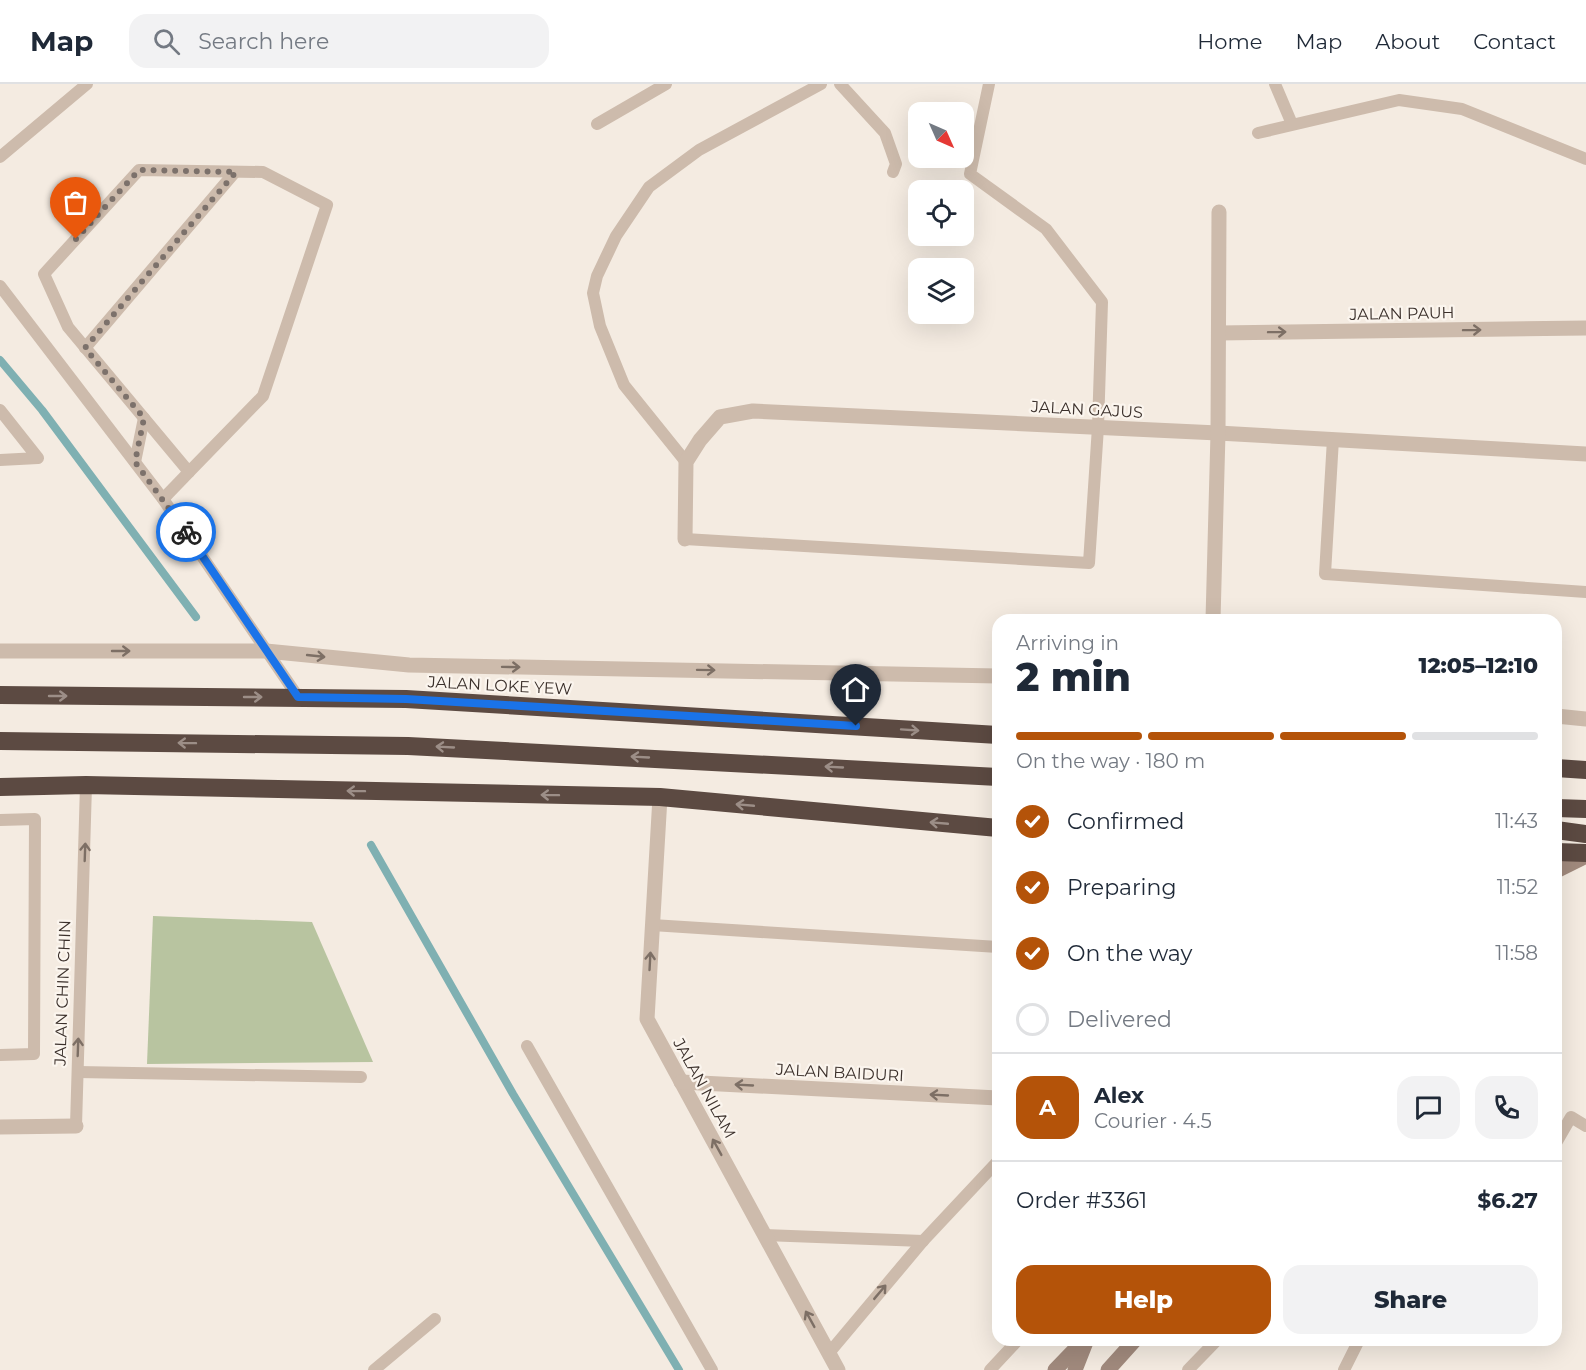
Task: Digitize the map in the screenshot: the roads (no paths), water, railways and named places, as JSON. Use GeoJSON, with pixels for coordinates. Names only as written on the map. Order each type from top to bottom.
{"type":"FeatureCollection","features":[{"type":"Feature","properties":{"kind":"highway","name":"JALAN LOKE YEW"},"geometry":{"type":"LineString","coordinates":[[0,695],[418,700],[992,735]]}},
{"type":"Feature","properties":{"kind":"highway"},"geometry":{"type":"LineString","coordinates":[[0,741],[408,746],[992,777]]}},
{"type":"Feature","properties":{"kind":"highway"},"geometry":{"type":"LineString","coordinates":[[1562,768],[1586,770]]}},
{"type":"Feature","properties":{"kind":"highway"},"geometry":{"type":"LineString","coordinates":[[0,787],[86,785],[660,797],[992,827]]}},
{"type":"Feature","properties":{"kind":"highway"},"geometry":{"type":"LineString","coordinates":[[1562,808],[1586,809]]}},
{"type":"Feature","properties":{"kind":"highway"},"geometry":{"type":"LineString","coordinates":[[1562,831],[1586,834]]}},
{"type":"Feature","properties":{"kind":"highway"},"geometry":{"type":"LineString","coordinates":[[1562,853],[1586,855]]}},
{"type":"Feature","properties":{"kind":"street"},"geometry":{"type":"LineString","coordinates":[[1213,614],[1218,433],[1219,212]]}},
{"type":"Feature","properties":{"kind":"street","name":"JALAN PAUH"},"geometry":{"type":"LineString","coordinates":[[1219,333],[1586,328]]}},
{"type":"Feature","properties":{"kind":"street","name":"JALAN GAJUS"},"geometry":{"type":"LineString","coordinates":[[686,462],[700,440],[720,417],[753,411],[1218,433],[1586,454]]}},
{"type":"Feature","properties":{"kind":"street"},"geometry":{"type":"LineString","coordinates":[[685,539],[686,462]]}},
{"type":"Feature","properties":{"kind":"street"},"geometry":{"type":"LineString","coordinates":[[0,651],[266,651],[409,665],[992,676]]}},
{"type":"Feature","properties":{"kind":"street"},"geometry":{"type":"LineString","coordinates":[[1562,717],[1586,719]]}},
{"type":"Feature","properties":{"kind":"street","name":"JALAN NILAM"},"geometry":{"type":"LineString","coordinates":[[660,797],[647,1019],[838,1370]]}},
{"type":"Feature","properties":{"kind":"street"},"geometry":{"type":"LineString","coordinates":[[1562,868],[1586,855]]}},
{"type":"Feature","properties":{"kind":"street","name":"JALAN BAIDURI"},"geometry":{"type":"LineString","coordinates":[[681,1082],[992,1098]]}},
{"type":"Feature","properties":{"kind":"street","name":"JALAN CHIN CHIN"},"geometry":{"type":"LineString","coordinates":[[0,1127],[76,1126]]}},
{"type":"Feature","properties":{"kind":"street"},"geometry":{"type":"LineString","coordinates":[[1055,1370],[1080,1346]]}},
{"type":"Feature","properties":{"kind":"street"},"geometry":{"type":"LineString","coordinates":[[1075,1370],[1084,1346]]}},
{"type":"Feature","properties":{"kind":"street"},"geometry":{"type":"LineString","coordinates":[[1108,1370],[1130,1346]]}},
{"type":"Feature","properties":{"kind":"lane"},"geometry":{"type":"LineString","coordinates":[[0,157],[87,84]]}},
{"type":"Feature","properties":{"kind":"lane"},"geometry":{"type":"LineString","coordinates":[[597,124],[666,84]]}},
{"type":"Feature","properties":{"kind":"lane"},"geometry":{"type":"LineString","coordinates":[[686,462],[624,385],[600,326],[593,293],[597,276],[616,236],[649,187],[699,150],[820,84]]}},
{"type":"Feature","properties":{"kind":"lane"},"geometry":{"type":"LineString","coordinates":[[840,84],[885,133],[896,164],[893,172]]}},
{"type":"Feature","properties":{"kind":"lane"},"geometry":{"type":"LineString","coordinates":[[685,539],[1089,563],[1098,427],[1102,302],[1046,229],[970,174],[989,84]]}},
{"type":"Feature","properties":{"kind":"lane"},"geometry":{"type":"LineString","coordinates":[[1275,84],[1292,123]]}},
{"type":"Feature","properties":{"kind":"lane"},"geometry":{"type":"LineString","coordinates":[[1258,133],[1399,99],[1462,109],[1586,159]]}},
{"type":"Feature","properties":{"kind":"lane"},"geometry":{"type":"LineString","coordinates":[[163,499],[263,396],[327,205],[262,172],[139,170],[44,273],[68,327],[189,472]]}},
{"type":"Feature","properties":{"kind":"lane"},"geometry":{"type":"LineString","coordinates":[[85,348],[236,172]]}},
{"type":"Feature","properties":{"kind":"lane"},"geometry":{"type":"LineString","coordinates":[[0,286],[163,499],[298,697]]}},
{"type":"Feature","properties":{"kind":"lane"},"geometry":{"type":"LineString","coordinates":[[0,410],[38,458],[0,459]]}},
{"type":"Feature","properties":{"kind":"lane"},"geometry":{"type":"LineString","coordinates":[[135,462],[144,418]]}},
{"type":"Feature","properties":{"kind":"lane"},"geometry":{"type":"LineString","coordinates":[[1333,439],[1325,574],[1586,592]]}},
{"type":"Feature","properties":{"kind":"lane","name":"JALAN CHIN CHIN"},"geometry":{"type":"LineString","coordinates":[[76,1126],[86,785]]}},
{"type":"Feature","properties":{"kind":"lane"},"geometry":{"type":"LineString","coordinates":[[0,820],[35,819],[34,1054],[0,1055]]}},
{"type":"Feature","properties":{"kind":"lane"},"geometry":{"type":"LineString","coordinates":[[652,925],[992,947]]}},
{"type":"Feature","properties":{"kind":"lane"},"geometry":{"type":"LineString","coordinates":[[527,1046],[712,1370]]}},
{"type":"Feature","properties":{"kind":"lane"},"geometry":{"type":"LineString","coordinates":[[78,1072],[362,1077]]}},
{"type":"Feature","properties":{"kind":"lane"},"geometry":{"type":"LineString","coordinates":[[1562,1133],[1571,1117],[1586,1126]]}},
{"type":"Feature","properties":{"kind":"lane"},"geometry":{"type":"LineString","coordinates":[[829,1353],[923,1241],[992,1167]]}},
{"type":"Feature","properties":{"kind":"lane"},"geometry":{"type":"LineString","coordinates":[[764,1235],[923,1241]]}},
{"type":"Feature","properties":{"kind":"lane"},"geometry":{"type":"LineString","coordinates":[[374,1370],[435,1319]]}},
{"type":"Feature","properties":{"kind":"lane"},"geometry":{"type":"LineString","coordinates":[[990,1370],[1012,1346]]}},
{"type":"Feature","properties":{"kind":"lane"},"geometry":{"type":"LineString","coordinates":[[1188,1370],[1210,1346]]}},
{"type":"Feature","properties":{"kind":"lane"},"geometry":{"type":"LineString","coordinates":[[1344,1370],[1356,1346]]}},
{"type":"Feature","properties":{"kind":"waterway"},"geometry":{"type":"LineString","coordinates":[[0,360],[42,410],[196,617]]}},
{"type":"Feature","properties":{"kind":"waterway"},"geometry":{"type":"LineString","coordinates":[[371,845],[513,1094],[679,1370]]}}]}
